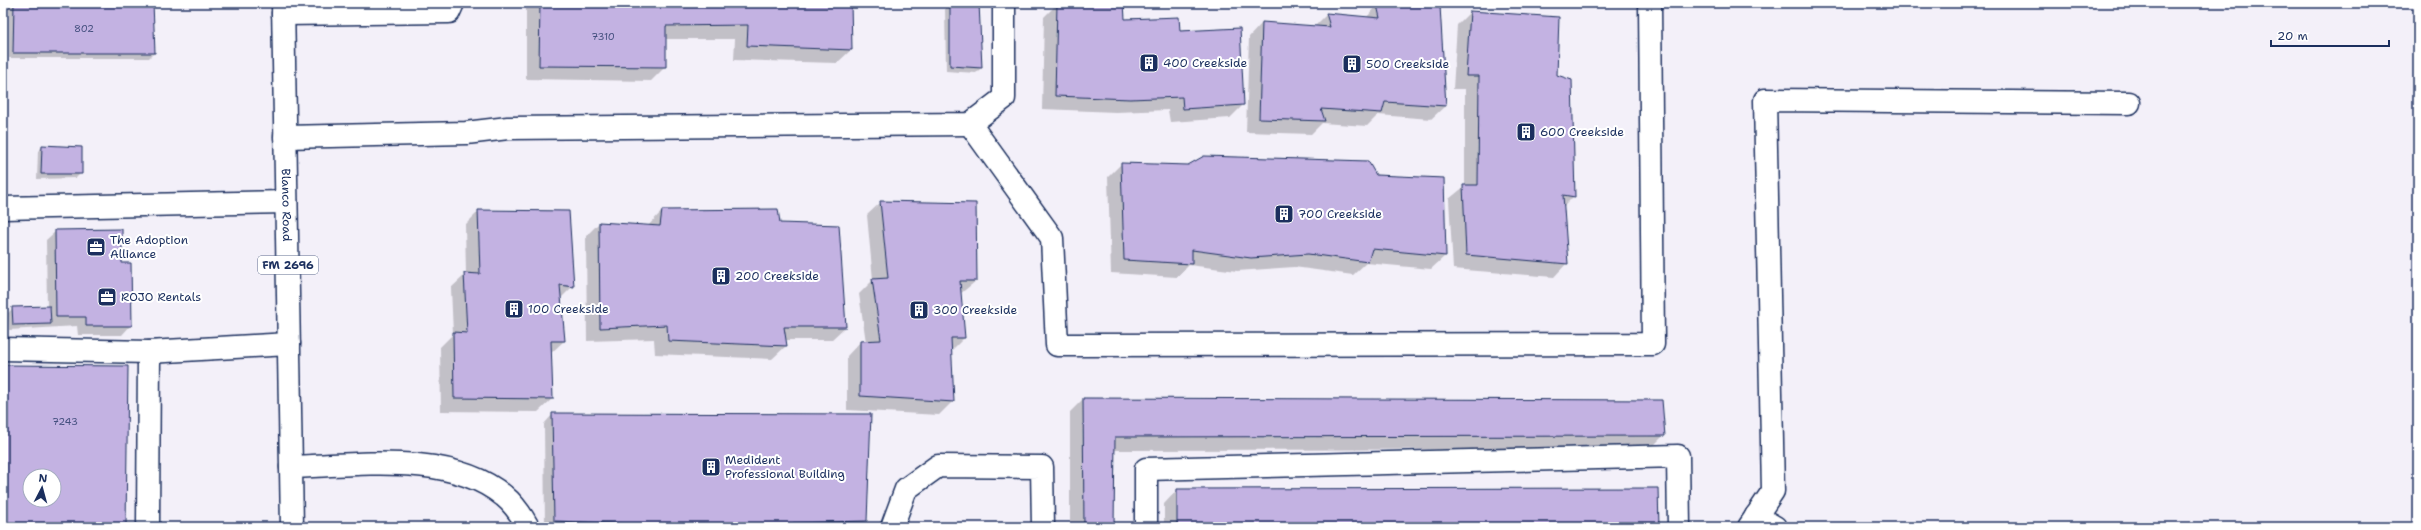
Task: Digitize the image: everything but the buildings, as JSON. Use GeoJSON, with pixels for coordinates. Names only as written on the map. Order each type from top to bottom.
{"type":"FeatureCollection","features":[{"type":"Feature","properties":{"kind":"main road"},"geometry":{"type":"LineString","coordinates":[[283,9],[449,12],[453,3]]}},
{"type":"Feature","properties":{"kind":"main road"},"geometry":{"type":"LineString","coordinates":[[285,137],[466,133],[508,128],[970,124],[1004,98],[1004,3]]}},
{"type":"Feature","properties":{"kind":"main road"},"geometry":{"type":"LineString","coordinates":[[970,124],[1052,238],[1057,345],[1653,344],[1650,3]]}},
{"type":"Feature","properties":{"kind":"main road","name":"Blanco Road"},"geometry":{"type":"LineString","coordinates":[[283,9],[292,527]]}},
{"type":"Feature","properties":{"kind":"main road"},"geometry":{"type":"LineString","coordinates":[[1775,527],[1753,522],[1773,491],[1765,100],[2129,103]]}},
{"type":"Feature","properties":{"kind":"main road"},"geometry":{"type":"LineString","coordinates":[[3,208],[286,202]]}},
{"type":"Feature","properties":{"kind":"main road"},"geometry":{"type":"LineString","coordinates":[[3,349],[149,352],[289,344]]}},
{"type":"Feature","properties":{"kind":"main road"},"geometry":{"type":"LineString","coordinates":[[148,527],[149,352]]}},
{"type":"Feature","properties":{"kind":"main road"},"geometry":{"type":"LineString","coordinates":[[1146,527],[1146,469],[1678,456],[1679,527]]}},
{"type":"Feature","properties":{"kind":"main road"},"geometry":{"type":"LineString","coordinates":[[291,467],[400,464],[439,468],[477,478],[505,496],[528,527]]}},
{"type":"Feature","properties":{"kind":"main road"},"geometry":{"type":"LineString","coordinates":[[892,527],[906,489],[938,466],[1042,467],[1043,527]]}},
{"type":"Feature","properties":{"kind":"place","name":"400 Creekside"},"geometry":{"type":"Point","coordinates":[1149,63]}},
{"type":"Feature","properties":{"kind":"place","name":"500 Creekside"},"geometry":{"type":"Point","coordinates":[1352,64]}},
{"type":"Feature","properties":{"kind":"place","name":"600 Creekside"},"geometry":{"type":"Point","coordinates":[1526,132]}},
{"type":"Feature","properties":{"kind":"place","name":"700 Creekside"},"geometry":{"type":"Point","coordinates":[1284,214]}},
{"type":"Feature","properties":{"kind":"place","name":"The Adoption Alliance"},"geometry":{"type":"Point","coordinates":[96,247]}},
{"type":"Feature","properties":{"kind":"place","name":"200 Creekside"},"geometry":{"type":"Point","coordinates":[721,276]}},
{"type":"Feature","properties":{"kind":"place","name":"ROJO Rentals"},"geometry":{"type":"Point","coordinates":[107,297]}},
{"type":"Feature","properties":{"kind":"place","name":"100 Creekside"},"geometry":{"type":"Point","coordinates":[514,309]}},
{"type":"Feature","properties":{"kind":"place","name":"300 Creekside"},"geometry":{"type":"Point","coordinates":[919,310]}},
{"type":"Feature","properties":{"kind":"place","name":"Medident Professional Building"},"geometry":{"type":"Point","coordinates":[711,467]}}]}
